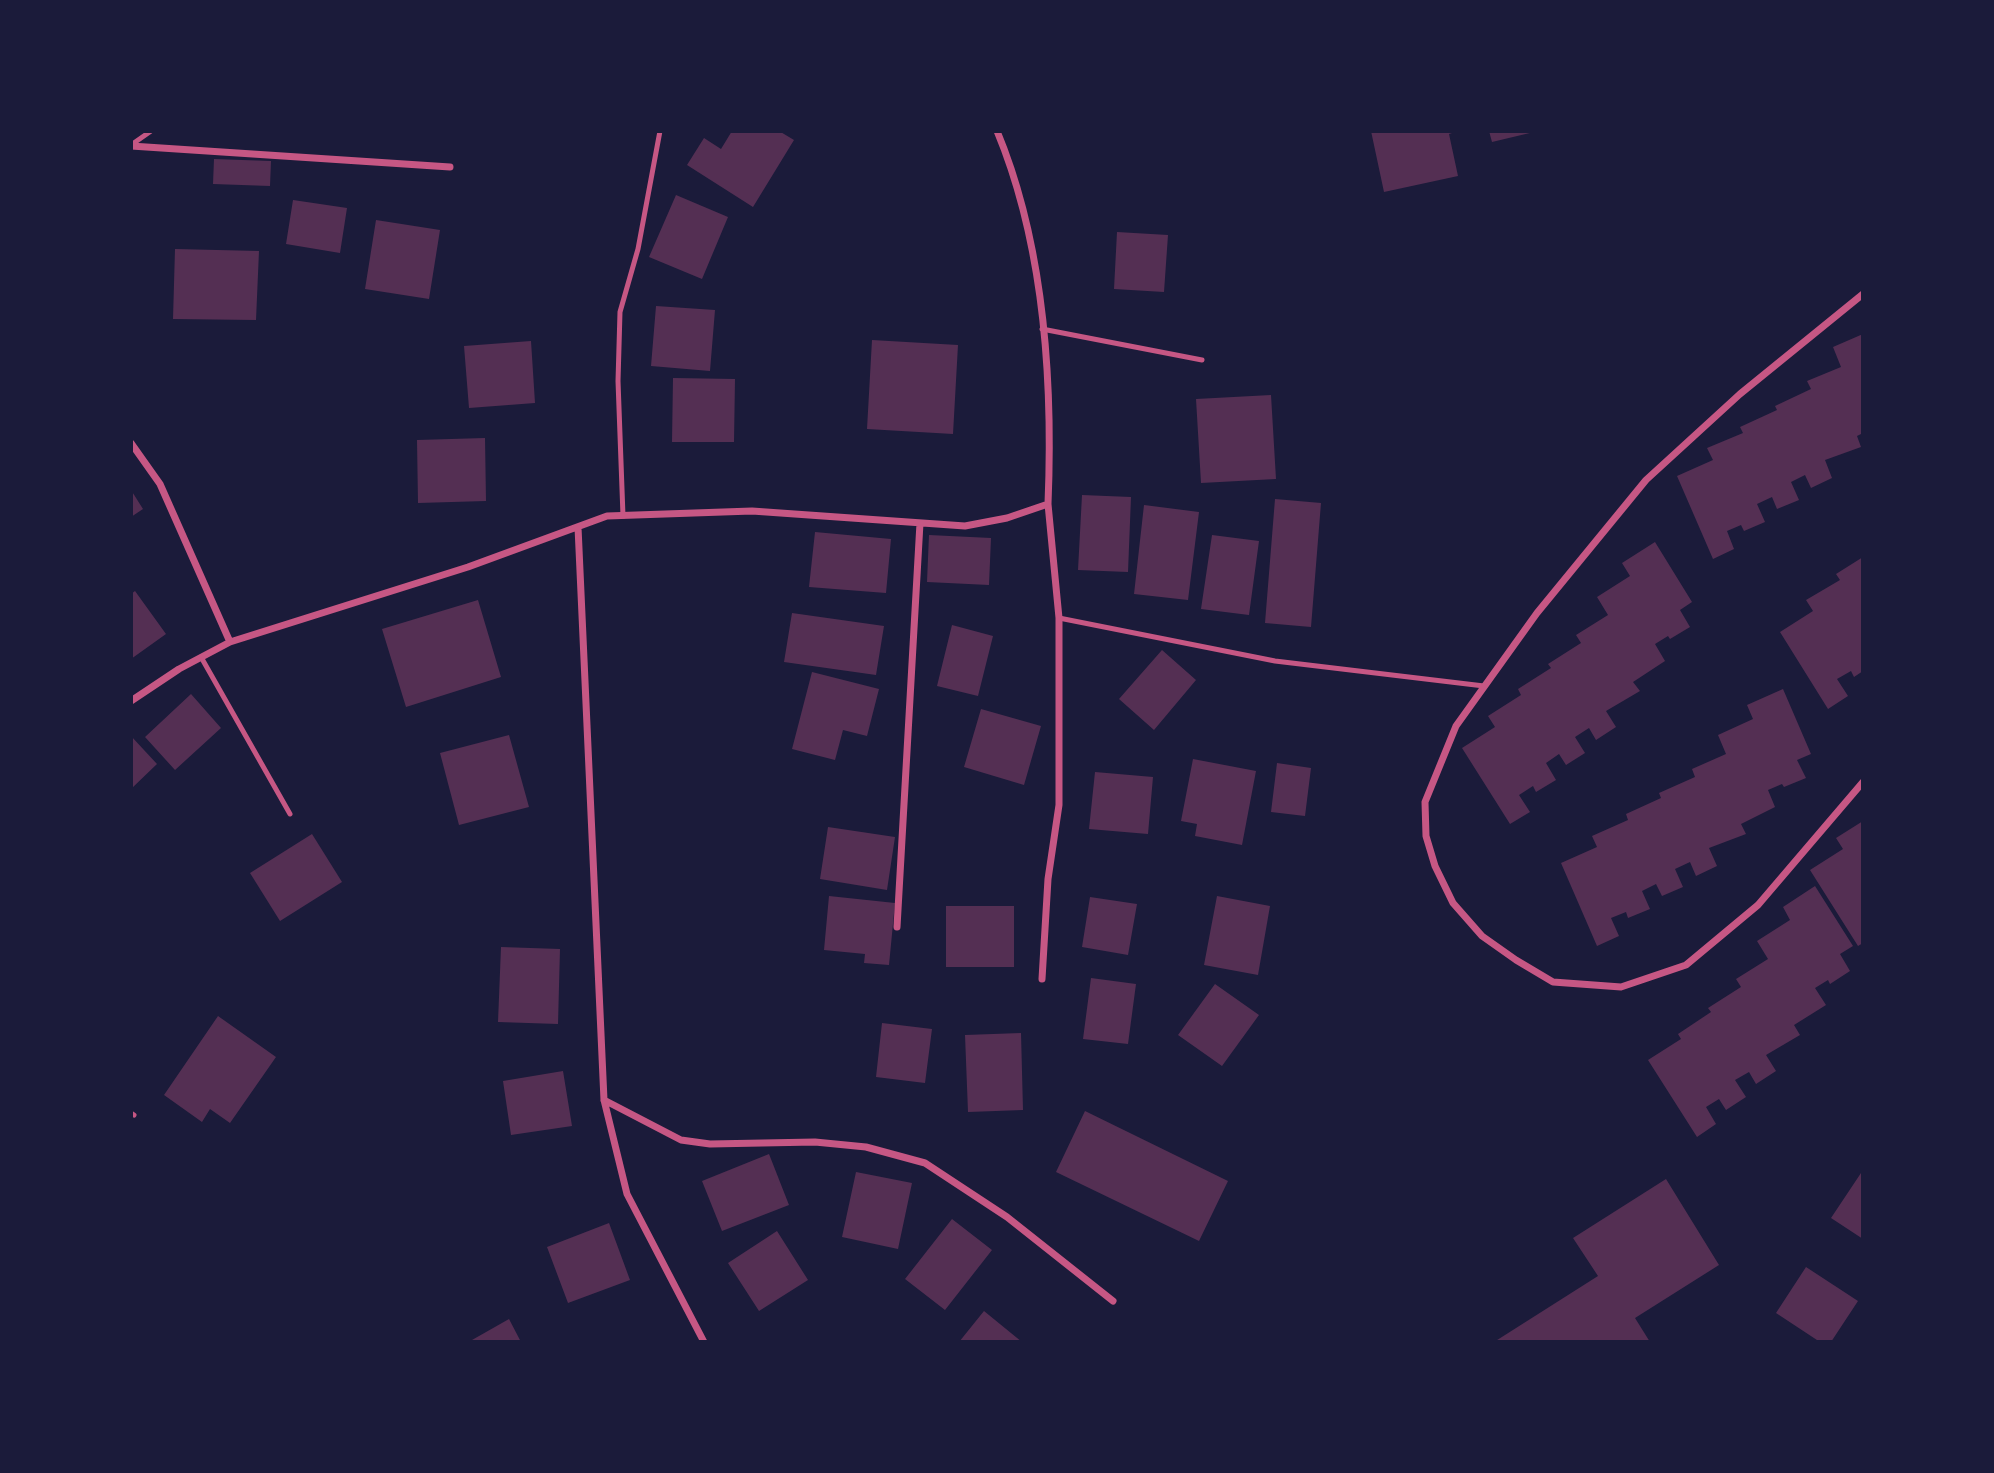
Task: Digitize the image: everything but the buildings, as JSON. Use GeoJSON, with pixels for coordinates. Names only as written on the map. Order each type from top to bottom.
{"type":"FeatureCollection","features":[{"type":"Feature","properties":{"kind":"street"},"geometry":{"type":"LineString","coordinates":[[997,131],[1018,186],[1031,241],[1047,371],[1050,460],[1048,504],[1059,618],[1059,805],[1048,879],[1042,979]]}},
{"type":"Feature","properties":{"kind":"street"},"geometry":{"type":"LineString","coordinates":[[131,146],[450,167]]}},
{"type":"Feature","properties":{"kind":"street"},"geometry":{"type":"LineString","coordinates":[[1863,293],[1740,394],[1646,480],[1537,613],[1456,726],[1425,802],[1426,836],[1435,866],[1453,902],[1482,936],[1553,982],[1621,987],[1686,965],[1758,905],[1863,782]]}},
{"type":"Feature","properties":{"kind":"street"},"geometry":{"type":"LineString","coordinates":[[131,443],[160,484],[230,642]]}},
{"type":"Feature","properties":{"kind":"street"},"geometry":{"type":"LineString","coordinates":[[131,701],[179,669],[230,642],[468,567],[607,516],[752,510],[965,526],[1007,518],[1048,504]]}},
{"type":"Feature","properties":{"kind":"street"},"geometry":{"type":"LineString","coordinates":[[897,927],[920,523]]}},
{"type":"Feature","properties":{"kind":"street"},"geometry":{"type":"LineString","coordinates":[[578,527],[604,1100],[627,1194],[704,1342]]}},
{"type":"Feature","properties":{"kind":"street"},"geometry":{"type":"LineString","coordinates":[[604,1100],[681,1140],[710,1144],[815,1142],[866,1147],[925,1163],[1007,1217],[1113,1301]]}},
{"type":"Feature","properties":{"kind":"lane"},"geometry":{"type":"LineString","coordinates":[[131,146],[151,131]]}},
{"type":"Feature","properties":{"kind":"lane"},"geometry":{"type":"LineString","coordinates":[[623,516],[618,381],[620,312],[638,249],[660,131]]}},
{"type":"Feature","properties":{"kind":"lane"},"geometry":{"type":"LineString","coordinates":[[1042,329],[1202,360]]}},
{"type":"Feature","properties":{"kind":"lane"},"geometry":{"type":"LineString","coordinates":[[1059,618],[1275,661],[1484,686]]}},
{"type":"Feature","properties":{"kind":"lane"},"geometry":{"type":"LineString","coordinates":[[201,657],[290,814]]}}]}
